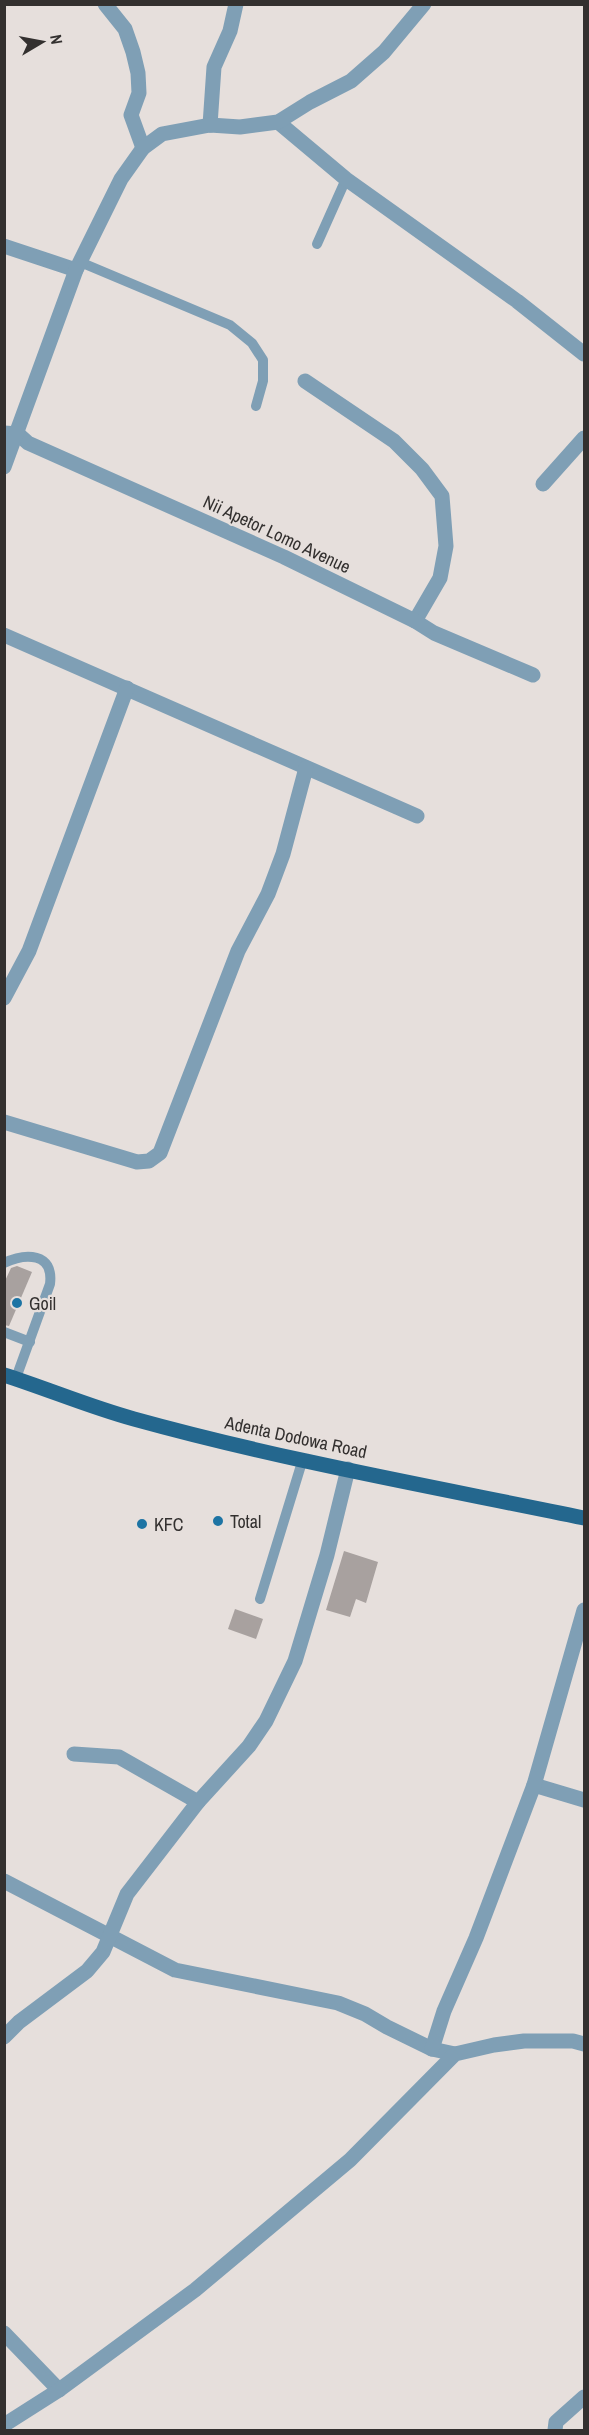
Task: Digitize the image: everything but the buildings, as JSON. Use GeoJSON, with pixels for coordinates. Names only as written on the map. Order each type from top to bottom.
{"type":"FeatureCollection","features":[{"type":"Feature","properties":{"kind":"main road","name":"Adenta Dodowa Road"},"geometry":{"type":"LineString","coordinates":[[10,1376],[132,1419],[302,1462],[348,1469],[585,1518]]}},
{"type":"Feature","properties":{"kind":"street"},"geometry":{"type":"LineString","coordinates":[[105,4],[125,29],[134,52],[139,93],[130,115],[143,148]]}},
{"type":"Feature","properties":{"kind":"street"},"geometry":{"type":"LineString","coordinates":[[210,125],[214,67],[230,31],[236,4]]}},
{"type":"Feature","properties":{"kind":"street"},"geometry":{"type":"LineString","coordinates":[[4,467],[11,433],[78,266],[121,179],[143,148],[162,134],[210,125],[240,127],[278,122],[351,81],[384,52],[424,4]]}},
{"type":"Feature","properties":{"kind":"street"},"geometry":{"type":"LineString","coordinates":[[278,122],[346,179],[517,301],[585,354]]}},
{"type":"Feature","properties":{"kind":"street"},"geometry":{"type":"LineString","coordinates":[[4,246],[78,266]]}},
{"type":"Feature","properties":{"kind":"street"},"geometry":{"type":"LineString","coordinates":[[305,381],[394,441],[422,469],[442,495],[446,546],[442,567],[435,587],[415,621]]}},
{"type":"Feature","properties":{"kind":"street","name":"Nii Apetor Lomo Avenue"},"geometry":{"type":"LineString","coordinates":[[11,433],[28,443],[284,557],[415,621],[434,633],[533,675]]}},
{"type":"Feature","properties":{"kind":"street"},"geometry":{"type":"LineString","coordinates":[[543,484],[585,438]]}},
{"type":"Feature","properties":{"kind":"street"},"geometry":{"type":"LineString","coordinates":[[4,635],[417,816]]}},
{"type":"Feature","properties":{"kind":"street"},"geometry":{"type":"LineString","coordinates":[[4,998],[28,951],[127,688]]}},
{"type":"Feature","properties":{"kind":"street"},"geometry":{"type":"LineString","coordinates":[[4,1122],[136,1162],[149,1161],[160,1153],[238,951],[268,894],[283,854],[306,768]]}},
{"type":"Feature","properties":{"kind":"street"},"geometry":{"type":"LineString","coordinates":[[4,2037],[87,1971],[103,1952],[127,1894],[198,1802],[249,1746],[266,1721],[295,1661],[324,1566],[348,1469]]}},
{"type":"Feature","properties":{"kind":"street"},"geometry":{"type":"LineString","coordinates":[[432,2049],[444,2011],[476,1938],[534,1785],[585,1610]]}},
{"type":"Feature","properties":{"kind":"street"},"geometry":{"type":"LineString","coordinates":[[74,1754],[119,1757],[198,1802]]}},
{"type":"Feature","properties":{"kind":"street"},"geometry":{"type":"LineString","coordinates":[[534,1785],[585,1800]]}},
{"type":"Feature","properties":{"kind":"street"},"geometry":{"type":"LineString","coordinates":[[4,1881],[175,1970],[338,2003],[432,2049],[455,2054],[494,2044],[524,2041],[573,2041],[585,2044]]}},
{"type":"Feature","properties":{"kind":"street"},"geometry":{"type":"LineString","coordinates":[[4,2425],[58,2390],[195,2290],[350,2160],[455,2054]]}},
{"type":"Feature","properties":{"kind":"street"},"geometry":{"type":"LineString","coordinates":[[4,2333],[58,2390]]}},
{"type":"Feature","properties":{"kind":"street"},"geometry":{"type":"LineString","coordinates":[[555,2430],[556,2422],[585,2397]]}},
{"type":"Feature","properties":{"kind":"lane"},"geometry":{"type":"LineString","coordinates":[[317,244],[346,179]]}},
{"type":"Feature","properties":{"kind":"lane"},"geometry":{"type":"LineString","coordinates":[[78,266],[230,325],[252,343],[263,360],[263,381],[255,406]]}},
{"type":"Feature","properties":{"kind":"lane"},"geometry":{"type":"LineString","coordinates":[[4,1263],[20,1256],[37,1258],[46,1263],[51,1274],[50,1284],[30,1342],[10,1376]]}},
{"type":"Feature","properties":{"kind":"lane"},"geometry":{"type":"LineString","coordinates":[[4,1332],[30,1342]]}},
{"type":"Feature","properties":{"kind":"lane"},"geometry":{"type":"LineString","coordinates":[[260,1599],[302,1462]]}},
{"type":"Feature","properties":{"kind":"place","name":"Goil"},"geometry":{"type":"Point","coordinates":[17,1303]}},
{"type":"Feature","properties":{"kind":"place","name":"Total"},"geometry":{"type":"Point","coordinates":[218,1521]}},
{"type":"Feature","properties":{"kind":"place","name":"KFC"},"geometry":{"type":"Point","coordinates":[142,1524]}}]}
